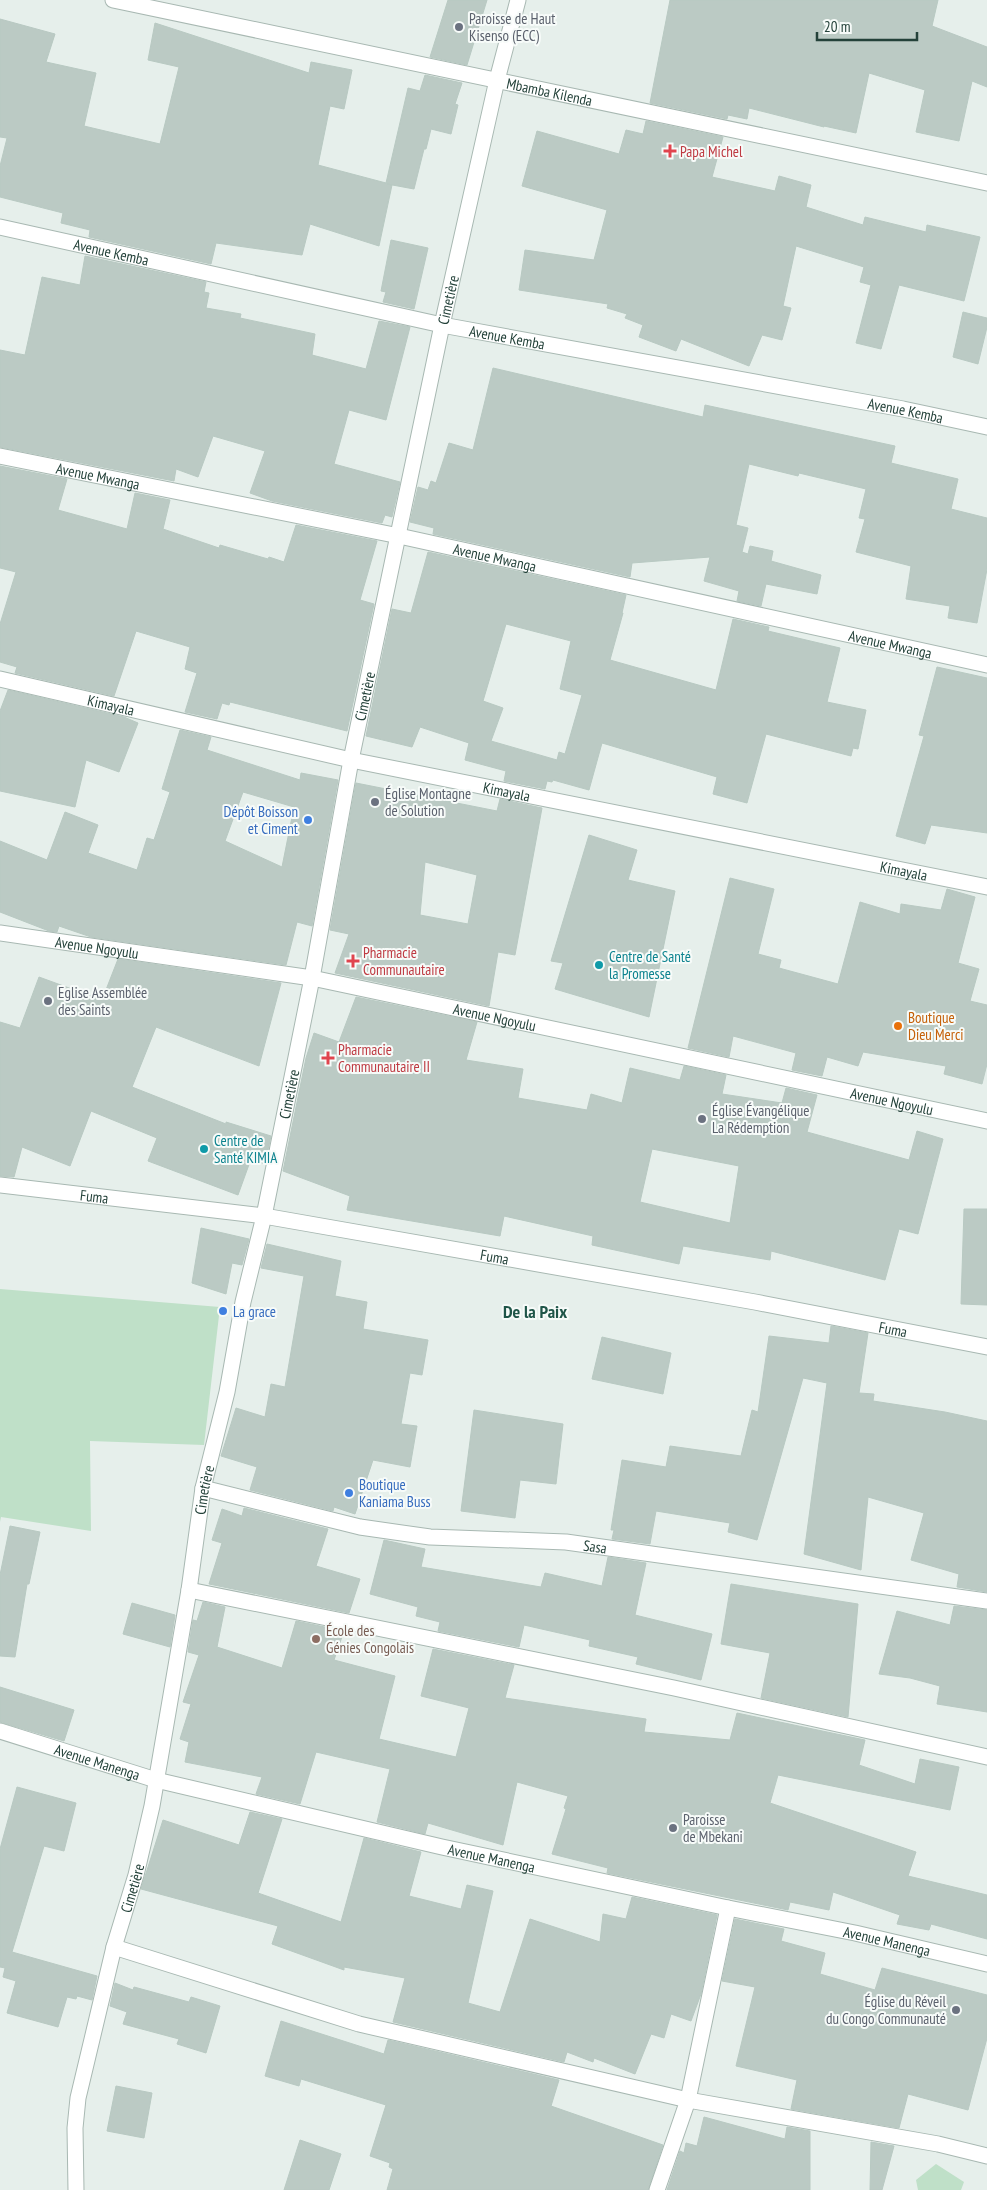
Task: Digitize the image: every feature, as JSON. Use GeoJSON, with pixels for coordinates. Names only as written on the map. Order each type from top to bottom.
{"type":"FeatureCollection","features":[{"type":"Feature","properties":{"kind":"street","name":"Mbamba Kilenda"},"geometry":{"type":"LineString","coordinates":[[113,0],[987,183]]}},
{"type":"Feature","properties":{"kind":"street","name":"Cimetière"},"geometry":{"type":"LineString","coordinates":[[76,2190],[75,2128],[78,2098],[114,1946],[136,1875],[156,1780],[189,1590],[203,1488],[227,1392],[243,1302],[264,1216],[312,978],[351,760],[442,325],[497,80],[518,0]]}},
{"type":"Feature","properties":{"kind":"street","name":"Avenue Kemba"},"geometry":{"type":"LineString","coordinates":[[0,227],[442,325],[903,409],[987,427]]}},
{"type":"Feature","properties":{"kind":"street","name":"Avenue Mwanga"},"geometry":{"type":"LineString","coordinates":[[0,456],[399,536],[987,665]]}},
{"type":"Feature","properties":{"kind":"street","name":"Kimayala"},"geometry":{"type":"LineString","coordinates":[[0,679],[351,760],[987,886]]}},
{"type":"Feature","properties":{"kind":"street","name":"Avenue Ngoyulu"},"geometry":{"type":"LineString","coordinates":[[0,932],[312,978],[987,1121]]}},
{"type":"Feature","properties":{"kind":"street","name":"Fuma"},"geometry":{"type":"LineString","coordinates":[[0,1185],[264,1216],[755,1302],[987,1347]]}},
{"type":"Feature","properties":{"kind":"street","name":"Sasa"},"geometry":{"type":"LineString","coordinates":[[203,1488],[369,1528],[430,1537],[566,1542],[987,1601]]}},
{"type":"Feature","properties":{"kind":"street"},"geometry":{"type":"LineString","coordinates":[[189,1590],[770,1708],[987,1757]]}},
{"type":"Feature","properties":{"kind":"street","name":"Avenue Manenga"},"geometry":{"type":"LineString","coordinates":[[0,1731],[156,1780],[442,1848],[855,1933],[987,1964]]}},
{"type":"Feature","properties":{"kind":"street"},"geometry":{"type":"LineString","coordinates":[[657,2190],[688,2100],[728,1908]]}},
{"type":"Feature","properties":{"kind":"street"},"geometry":{"type":"LineString","coordinates":[[114,1946],[359,2024],[688,2100],[938,2144],[987,2156]]}},
{"type":"Feature","properties":{"kind":"green space"},"geometry":{"type":"Polygon","coordinates":[[[0,1289],[220,1307],[204,1445],[90,1441],[91,1531],[1,1517],[0,1522],[0,1289]]]}},
{"type":"Feature","properties":{"kind":"green space"},"geometry":{"type":"Polygon","coordinates":[[[936,2164],[964,2182],[961,2190],[918,2190],[916,2180],[936,2164]]]}},
{"type":"Feature","properties":{"kind":"building","name":"Paroisse de Haut Kisenso (ECC)"},"geometry":{"type":"Polygon","coordinates":[[[448,0],[487,0],[467,65],[430,57],[448,0]]]}},
{"type":"Feature","properties":{"kind":"building"},"geometry":{"type":"Polygon","coordinates":[[[670,0],[938,0],[932,26],[987,47],[987,87],[972,81],[959,141],[916,132],[925,90],[869,73],[856,133],[749,108],[747,119],[728,115],[727,119],[650,103],[670,0]]]}},
{"type":"Feature","properties":{"kind":"building"},"geometry":{"type":"Polygon","coordinates":[[[0,19],[55,34],[46,62],[96,73],[84,126],[160,144],[179,67],[148,60],[155,23],[309,73],[311,62],[352,70],[344,109],[330,106],[318,165],[386,183],[408,88],[420,91],[425,75],[462,83],[455,104],[458,105],[451,134],[431,129],[414,189],[387,184],[392,185],[379,246],[310,224],[302,255],[216,243],[211,264],[89,237],[90,230],[61,223],[63,213],[0,197],[0,166],[7,138],[0,137],[0,19]]]}},
{"type":"Feature","properties":{"kind":"building"},"geometry":{"type":"Polygon","coordinates":[[[646,121],[723,137],[712,177],[775,191],[779,176],[811,185],[806,207],[863,225],[865,217],[926,232],[927,225],[980,237],[964,301],[899,285],[881,349],[856,343],[871,285],[860,282],[864,267],[796,246],[783,306],[791,308],[782,340],[762,335],[749,366],[681,339],[676,351],[639,337],[643,325],[625,318],[627,314],[607,308],[608,304],[519,290],[525,250],[594,260],[607,210],[522,186],[537,131],[619,154],[626,130],[643,134],[646,121]]]}},
{"type":"Feature","properties":{"kind":"building"},"geometry":{"type":"Polygon","coordinates":[[[391,240],[428,248],[414,309],[383,302],[386,292],[381,291],[391,240]]]}},
{"type":"Feature","properties":{"kind":"building"},"geometry":{"type":"Polygon","coordinates":[[[85,256],[206,282],[204,292],[209,293],[206,308],[241,314],[240,318],[315,334],[312,355],[366,369],[379,321],[410,327],[386,420],[349,410],[334,464],[400,482],[392,517],[385,515],[382,523],[272,501],[250,493],[265,451],[213,436],[198,477],[176,469],[174,481],[0,447],[0,350],[25,355],[42,277],[80,285],[85,256]]]}},
{"type":"Feature","properties":{"kind":"building"},"geometry":{"type":"Polygon","coordinates":[[[963,312],[987,318],[987,327],[978,364],[953,357],[963,312]]]}},
{"type":"Feature","properties":{"kind":"building"},"geometry":{"type":"Polygon","coordinates":[[[493,368],[703,417],[705,405],[895,446],[891,463],[958,479],[951,509],[987,518],[987,569],[977,623],[948,618],[950,606],[906,599],[911,566],[856,552],[865,519],[859,518],[866,489],[799,473],[798,476],[749,464],[736,525],[748,528],[742,552],[748,554],[750,546],[773,551],[771,561],[821,575],[817,594],[766,584],[761,606],[737,601],[739,591],[704,581],[710,557],[632,563],[630,577],[433,534],[434,528],[410,522],[418,487],[428,490],[431,481],[436,483],[449,443],[473,450],[493,368]]]}},
{"type":"Feature","properties":{"kind":"building"},"geometry":{"type":"Polygon","coordinates":[[[0,466],[67,479],[58,510],[127,529],[135,493],[170,500],[163,529],[219,548],[220,545],[268,559],[269,557],[284,562],[296,525],[377,541],[360,600],[374,604],[347,731],[230,702],[229,705],[222,703],[217,719],[185,712],[197,673],[185,669],[190,647],[136,631],[114,696],[15,673],[17,667],[0,662],[0,624],[16,572],[0,568],[0,466]]]}},
{"type":"Feature","properties":{"kind":"building"},"geometry":{"type":"Polygon","coordinates":[[[428,552],[626,595],[610,660],[716,690],[733,619],[769,627],[768,631],[840,648],[827,702],[866,710],[858,749],[853,748],[851,756],[766,734],[747,803],[713,794],[717,777],[602,743],[589,790],[553,780],[552,782],[547,781],[545,789],[504,781],[506,771],[465,760],[469,743],[420,727],[412,747],[366,736],[392,609],[411,613],[428,552]],[[506,624],[483,701],[503,708],[491,741],[557,760],[559,752],[565,754],[582,695],[560,689],[571,641],[506,624]]]}},
{"type":"Feature","properties":{"kind":"building"},"geometry":{"type":"Polygon","coordinates":[[[937,667],[987,678],[987,833],[931,825],[925,844],[896,836],[924,736],[919,735],[937,667]]]}},
{"type":"Feature","properties":{"kind":"building"},"geometry":{"type":"Polygon","coordinates":[[[8,690],[124,717],[138,723],[119,772],[86,760],[75,807],[0,791],[0,711],[8,690]]]}},
{"type":"Feature","properties":{"kind":"building"},"geometry":{"type":"Polygon","coordinates":[[[180,730],[211,737],[207,750],[300,780],[301,773],[338,780],[312,926],[297,922],[286,965],[91,937],[59,926],[57,932],[49,931],[0,912],[0,841],[47,860],[65,812],[98,825],[88,853],[137,870],[147,838],[154,840],[170,792],[162,789],[180,730]],[[243,792],[225,841],[282,867],[294,807],[243,792]]]}},
{"type":"Feature","properties":{"kind":"building"},"geometry":{"type":"Polygon","coordinates":[[[356,783],[497,811],[500,799],[542,808],[515,955],[498,952],[489,1006],[335,973],[349,934],[330,930],[356,783]],[[425,862],[420,915],[468,924],[477,875],[425,862]]]}},
{"type":"Feature","properties":{"kind":"building"},"geometry":{"type":"Polygon","coordinates":[[[589,835],[637,850],[628,880],[675,891],[649,1017],[555,989],[563,963],[551,961],[589,835]]]}},
{"type":"Feature","properties":{"kind":"building"},"geometry":{"type":"Polygon","coordinates":[[[730,878],[774,889],[758,954],[781,960],[779,968],[838,984],[860,902],[900,914],[901,904],[941,910],[947,889],[975,897],[958,963],[979,969],[970,1001],[987,1005],[987,1064],[982,1084],[944,1074],[946,1066],[863,1052],[858,1066],[827,1057],[822,1076],[792,1070],[796,1053],[733,1036],[729,1057],[688,1048],[730,878]]]}},
{"type":"Feature","properties":{"kind":"building"},"geometry":{"type":"Polygon","coordinates":[[[118,959],[281,983],[259,1066],[156,1027],[132,1087],[226,1124],[226,1122],[271,1136],[265,1164],[251,1159],[238,1195],[148,1161],[157,1138],[91,1111],[70,1166],[22,1147],[14,1177],[0,1176],[0,1022],[20,1028],[39,977],[102,1000],[118,959]]]}},
{"type":"Feature","properties":{"kind":"building"},"geometry":{"type":"Polygon","coordinates":[[[356,997],[477,1022],[466,1060],[523,1069],[518,1098],[587,1110],[591,1094],[622,1103],[630,1068],[680,1080],[684,1066],[726,1075],[722,1094],[782,1103],[786,1088],[817,1095],[807,1132],[909,1160],[917,1131],[943,1139],[918,1234],[899,1229],[885,1280],[771,1251],[770,1260],[683,1246],[679,1264],[592,1245],[593,1236],[504,1216],[500,1236],[347,1210],[350,1196],[283,1171],[306,1058],[314,1033],[339,1042],[356,997]],[[652,1149],[640,1202],[730,1223],[739,1166],[652,1149]]]}},
{"type":"Feature","properties":{"kind":"building"},"geometry":{"type":"Polygon","coordinates":[[[964,1209],[987,1209],[987,1305],[961,1304],[964,1209]]]}},
{"type":"Feature","properties":{"kind":"building"},"geometry":{"type":"Polygon","coordinates":[[[201,1228],[249,1239],[242,1265],[232,1263],[226,1294],[192,1283],[201,1228]]]}},
{"type":"Feature","properties":{"kind":"building"},"geometry":{"type":"Polygon","coordinates":[[[267,1244],[341,1261],[335,1296],[367,1302],[363,1329],[428,1340],[422,1375],[410,1373],[401,1424],[417,1426],[410,1467],[373,1460],[355,1514],[334,1507],[333,1511],[250,1490],[257,1467],[221,1456],[236,1408],[265,1417],[271,1384],[285,1387],[304,1276],[261,1268],[267,1244]]]}},
{"type":"Feature","properties":{"kind":"building"},"geometry":{"type":"Polygon","coordinates":[[[831,1326],[868,1333],[859,1393],[874,1394],[873,1401],[945,1412],[987,1421],[987,1592],[957,1587],[959,1574],[911,1560],[924,1513],[868,1497],[861,1570],[804,1554],[827,1383],[803,1378],[757,1540],[728,1532],[730,1523],[656,1511],[650,1544],[612,1539],[614,1530],[611,1530],[622,1460],[666,1467],[670,1446],[741,1456],[752,1410],[758,1412],[769,1336],[829,1343],[831,1326]]]}},
{"type":"Feature","properties":{"kind":"building"},"geometry":{"type":"Polygon","coordinates":[[[602,1337],[671,1353],[663,1394],[592,1379],[602,1337]]]}},
{"type":"Feature","properties":{"kind":"building"},"geometry":{"type":"Polygon","coordinates":[[[474,1410],[563,1424],[556,1484],[520,1480],[515,1518],[461,1511],[474,1410]]]}},
{"type":"Feature","properties":{"kind":"building"},"geometry":{"type":"Polygon","coordinates":[[[244,1508],[328,1529],[316,1566],[360,1579],[349,1613],[209,1584],[222,1543],[212,1540],[222,1509],[242,1516],[244,1508]]]}},
{"type":"Feature","properties":{"kind":"building"},"geometry":{"type":"Polygon","coordinates":[[[10,1526],[40,1532],[29,1584],[27,1584],[15,1657],[0,1656],[0,1575],[10,1526]]]}},
{"type":"Feature","properties":{"kind":"building"},"geometry":{"type":"Polygon","coordinates":[[[384,1540],[425,1549],[421,1567],[541,1587],[545,1573],[602,1586],[608,1557],[646,1563],[635,1615],[712,1634],[701,1680],[636,1664],[638,1657],[589,1646],[590,1640],[524,1625],[519,1647],[438,1631],[440,1622],[416,1616],[418,1607],[370,1594],[384,1540]]]}},
{"type":"Feature","properties":{"kind":"building"},"geometry":{"type":"Polygon","coordinates":[[[731,1584],[858,1604],[848,1717],[761,1698],[770,1653],[721,1644],[731,1584]]]}},
{"type":"Feature","properties":{"kind":"building"},"geometry":{"type":"Polygon","coordinates":[[[203,1602],[225,1607],[217,1647],[282,1668],[296,1621],[344,1631],[334,1660],[395,1676],[379,1739],[456,1757],[469,1708],[421,1696],[433,1649],[514,1665],[505,1698],[646,1719],[644,1732],[730,1740],[737,1713],[865,1740],[859,1765],[915,1784],[920,1759],[959,1767],[950,1810],[778,1775],[770,1803],[916,1852],[908,1876],[987,1895],[987,1939],[931,1924],[929,1930],[897,1924],[900,1915],[833,1892],[829,1910],[790,1902],[788,1910],[607,1873],[608,1868],[552,1854],[566,1809],[564,1808],[568,1796],[517,1782],[503,1845],[428,1823],[425,1834],[377,1822],[390,1769],[316,1752],[300,1804],[256,1794],[262,1777],[185,1762],[189,1742],[180,1739],[191,1704],[183,1702],[199,1655],[188,1652],[193,1620],[197,1621],[203,1602]]]}},
{"type":"Feature","properties":{"kind":"building"},"geometry":{"type":"Polygon","coordinates":[[[132,1603],[175,1615],[170,1647],[123,1634],[132,1603]]]}},
{"type":"Feature","properties":{"kind":"building"},"geometry":{"type":"Polygon","coordinates":[[[954,1606],[987,1610],[987,1712],[937,1704],[940,1686],[910,1678],[879,1674],[897,1611],[950,1625],[954,1606]]]}},
{"type":"Feature","properties":{"kind":"building"},"geometry":{"type":"Polygon","coordinates":[[[0,1687],[74,1710],[64,1741],[0,1722],[0,1687]]]}},
{"type":"Feature","properties":{"kind":"building"},"geometry":{"type":"Polygon","coordinates":[[[17,1787],[76,1803],[64,1851],[44,1846],[12,1952],[97,1976],[92,2000],[77,1996],[76,1999],[67,1997],[58,2027],[7,2013],[16,1981],[3,1977],[5,1968],[0,1967],[0,1849],[17,1787]]]}},
{"type":"Feature","properties":{"kind":"building"},"geometry":{"type":"Polygon","coordinates":[[[250,1812],[282,1819],[258,1893],[341,1922],[364,1838],[421,1852],[409,1896],[461,1909],[467,1885],[493,1891],[468,2003],[500,2012],[530,1919],[600,1942],[603,1914],[626,1919],[632,1897],[717,1915],[701,1994],[691,2021],[671,2014],[664,2038],[651,2034],[635,2074],[594,2058],[593,2062],[567,2052],[564,2062],[393,2022],[405,1978],[344,1967],[344,1970],[272,1944],[278,1926],[141,1889],[163,1820],[239,1845],[250,1812]]]}},
{"type":"Feature","properties":{"kind":"building"},"geometry":{"type":"Polygon","coordinates":[[[735,1919],[784,1929],[781,1941],[825,1953],[820,1974],[875,1990],[882,1968],[987,1995],[987,2038],[968,2110],[908,2094],[899,2128],[791,2109],[797,2080],[736,2066],[755,1987],[722,1981],[735,1919]]]}},
{"type":"Feature","properties":{"kind":"building"},"geometry":{"type":"Polygon","coordinates":[[[115,1983],[133,1990],[134,1987],[189,2002],[191,1997],[220,2006],[206,2053],[177,2044],[179,2039],[123,2024],[127,2012],[110,2006],[115,1983]]]}},
{"type":"Feature","properties":{"kind":"building"},"geometry":{"type":"Polygon","coordinates":[[[281,2021],[384,2054],[388,2040],[559,2080],[551,2106],[663,2145],[648,2190],[387,2190],[393,2169],[389,2167],[390,2163],[370,2156],[386,2105],[301,2079],[299,2086],[265,2076],[281,2021]]]}},
{"type":"Feature","properties":{"kind":"building"},"geometry":{"type":"Polygon","coordinates":[[[116,2086],[152,2093],[144,2138],[107,2131],[116,2086]]]}},
{"type":"Feature","properties":{"kind":"building"},"geometry":{"type":"Polygon","coordinates":[[[704,2117],[785,2139],[787,2127],[810,2131],[810,2190],[667,2190],[680,2151],[684,2153],[686,2143],[697,2146],[704,2117]]]}},
{"type":"Feature","properties":{"kind":"building"},"geometry":{"type":"Polygon","coordinates":[[[300,2140],[341,2154],[329,2190],[284,2190],[300,2140]]]}},
{"type":"Feature","properties":{"kind":"building"},"geometry":{"type":"Polygon","coordinates":[[[871,2142],[894,2146],[882,2190],[870,2190],[871,2142]]]}},
{"type":"Feature","properties":{"kind":"place","name":"Paroisse de Haut Kisenso (ECC)"},"geometry":{"type":"Point","coordinates":[459,27]}},
{"type":"Feature","properties":{"kind":"place","name":"Papa Michel"},"geometry":{"type":"Point","coordinates":[670,151]}},
{"type":"Feature","properties":{"kind":"place","name":"Église Montagne de Solution"},"geometry":{"type":"Point","coordinates":[375,802]}},
{"type":"Feature","properties":{"kind":"place","name":"Dépôt Boisson et Ciment"},"geometry":{"type":"Point","coordinates":[308,820]}},
{"type":"Feature","properties":{"kind":"place","name":"Pharmacie Communautaire"},"geometry":{"type":"Point","coordinates":[353,961]}},
{"type":"Feature","properties":{"kind":"place","name":"Centre de Santé la Promesse"},"geometry":{"type":"Point","coordinates":[599,965]}},
{"type":"Feature","properties":{"kind":"place","name":"Eglise Assemblée des Saints"},"geometry":{"type":"Point","coordinates":[48,1001]}},
{"type":"Feature","properties":{"kind":"place","name":"Boutique Dieu Merci"},"geometry":{"type":"Point","coordinates":[898,1026]}},
{"type":"Feature","properties":{"kind":"place","name":"Pharmacie Communautaire II"},"geometry":{"type":"Point","coordinates":[328,1058]}},
{"type":"Feature","properties":{"kind":"place","name":"Église Évangélique La Rédemption"},"geometry":{"type":"Point","coordinates":[702,1119]}},
{"type":"Feature","properties":{"kind":"place","name":"Centre de Santé KIMIA"},"geometry":{"type":"Point","coordinates":[204,1149]}},
{"type":"Feature","properties":{"kind":"place","name":"La grace"},"geometry":{"type":"Point","coordinates":[223,1311]}},
{"type":"Feature","properties":{"kind":"place","name":"Boutique Kaniama Buss"},"geometry":{"type":"Point","coordinates":[349,1493]}},
{"type":"Feature","properties":{"kind":"place","name":"École des Génies Congolais"},"geometry":{"type":"Point","coordinates":[316,1639]}},
{"type":"Feature","properties":{"kind":"place","name":"Paroisse de Mbekani"},"geometry":{"type":"Point","coordinates":[673,1828]}},
{"type":"Feature","properties":{"kind":"place","name":"Église du Réveil du Congo Communauté"},"geometry":{"type":"Point","coordinates":[956,2010]}},
{"type":"Feature","properties":{"kind":"district","name":"De la Paix"},"geometry":{"type":"Point","coordinates":[535,1311]}}]}
